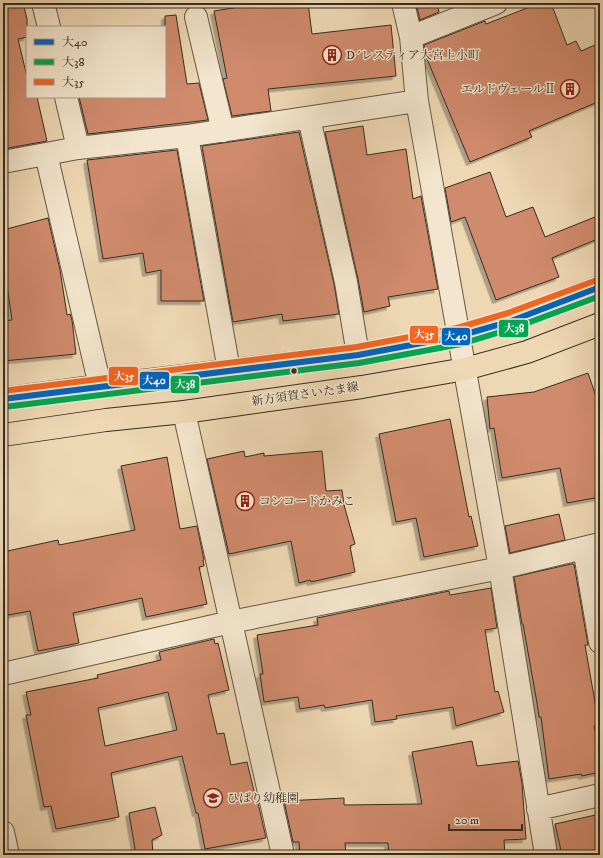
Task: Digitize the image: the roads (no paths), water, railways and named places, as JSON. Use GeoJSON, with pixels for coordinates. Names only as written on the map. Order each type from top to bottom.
{"type":"FeatureCollection","features":[{"type":"Feature","properties":{"kind":"main road"},"geometry":{"type":"LineString","coordinates":[[3,399],[358,355],[459,336],[511,321],[600,287]]}},
{"type":"Feature","properties":{"kind":"main road","name":"新方須賀さいたま線"},"geometry":{"type":"LineString","coordinates":[[3,435],[106,420],[184,412],[362,387],[465,369],[527,352],[600,324]]}},
{"type":"Feature","properties":{"kind":"street"},"geometry":{"type":"LineString","coordinates":[[43,3],[49,26]]}},
{"type":"Feature","properties":{"kind":"street"},"geometry":{"type":"LineString","coordinates":[[403,3],[410,37],[418,101],[500,568],[546,855]]}},
{"type":"Feature","properties":{"kind":"street"},"geometry":{"type":"LineString","coordinates":[[410,37],[496,3]]}},
{"type":"Feature","properties":{"kind":"street"},"geometry":{"type":"LineString","coordinates":[[196,17],[222,131]]}},
{"type":"Feature","properties":{"kind":"street"},"geometry":{"type":"LineString","coordinates":[[66,98],[78,148]]}},
{"type":"Feature","properties":{"kind":"street"},"geometry":{"type":"LineString","coordinates":[[3,162],[78,148],[187,136],[418,101]]}},
{"type":"Feature","properties":{"kind":"street"},"geometry":{"type":"LineString","coordinates":[[309,118],[346,282],[358,355]]}},
{"type":"Feature","properties":{"kind":"street"},"geometry":{"type":"LineString","coordinates":[[187,136],[229,370]]}},
{"type":"Feature","properties":{"kind":"street"},"geometry":{"type":"LineString","coordinates":[[46,154],[100,386]]}},
{"type":"Feature","properties":{"kind":"street"},"geometry":{"type":"LineString","coordinates":[[184,412],[283,855]]}},
{"type":"Feature","properties":{"kind":"street"},"geometry":{"type":"LineString","coordinates":[[3,674],[231,622],[500,568],[592,546],[600,642]]}},
{"type":"Feature","properties":{"kind":"street"},"geometry":{"type":"LineString","coordinates":[[538,809],[600,795]]}},
{"type":"Feature","properties":{"kind":"street"},"geometry":{"type":"LineString","coordinates":[[3,832],[8,855]]}},
{"type":"Feature","properties":{"kind":"place","name":"D´レスティア大宮上小町"},"geometry":{"type":"Point","coordinates":[332,55]}},
{"type":"Feature","properties":{"kind":"place","name":"エルドヴェールⅡ"},"geometry":{"type":"Point","coordinates":[570,89]}},
{"type":"Feature","properties":{"kind":"place","name":"コンコードかみこ"},"geometry":{"type":"Point","coordinates":[245,501]}},
{"type":"Feature","properties":{"kind":"place","name":"ひばり幼稚園"},"geometry":{"type":"Point","coordinates":[213,798]}}]}
